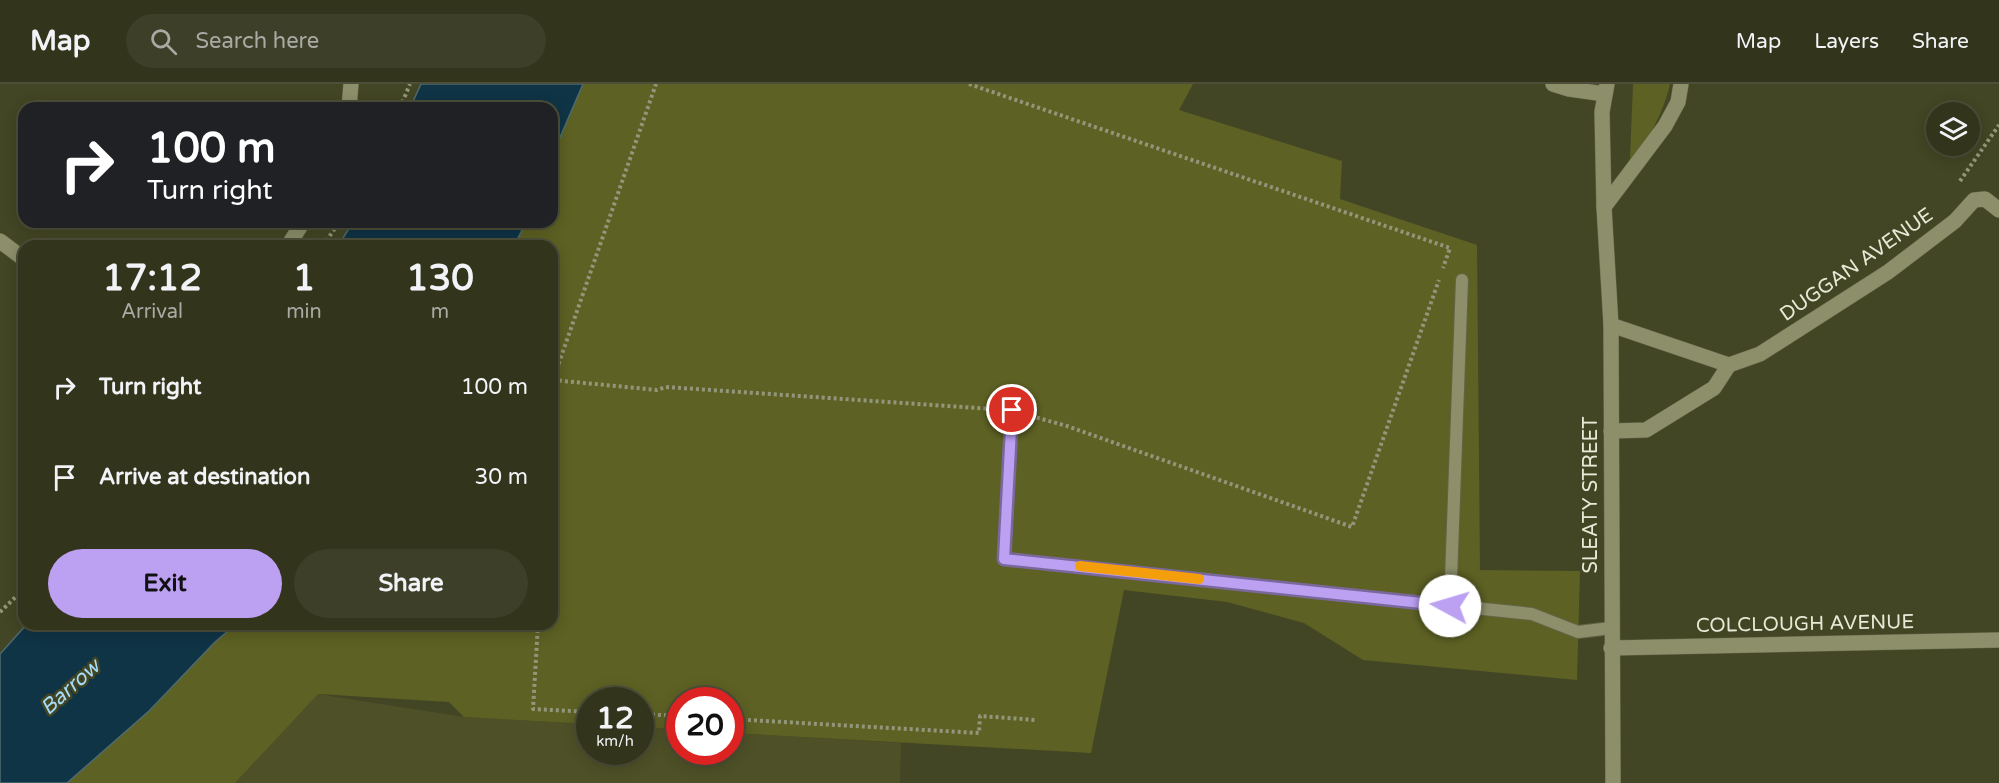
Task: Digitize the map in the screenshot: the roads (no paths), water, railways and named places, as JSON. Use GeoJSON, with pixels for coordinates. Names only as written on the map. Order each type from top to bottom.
{"type":"FeatureCollection","features":[{"type":"Feature","properties":{"kind":"street"},"geometry":{"type":"LineString","coordinates":[[350,102],[351,84]]}},
{"type":"Feature","properties":{"kind":"street"},"geometry":{"type":"LineString","coordinates":[[1552,84],[1569,89],[1606,89]]}},
{"type":"Feature","properties":{"kind":"street"},"geometry":{"type":"LineString","coordinates":[[1604,207],[1665,126],[1678,102],[1681,84]]}},
{"type":"Feature","properties":{"kind":"street","name":"SLEATY STREET"},"geometry":{"type":"LineString","coordinates":[[1606,89],[1602,112],[1604,207],[1611,325],[1613,783]]}},
{"type":"Feature","properties":{"kind":"street","name":"DUGGAN AVENUE"},"geometry":{"type":"LineString","coordinates":[[1729,365],[1760,354],[1888,272],[1955,221],[1974,200],[1986,199],[1999,210]]}},
{"type":"Feature","properties":{"kind":"street"},"geometry":{"type":"LineString","coordinates":[[0,241],[18,254]]}},
{"type":"Feature","properties":{"kind":"street"},"geometry":{"type":"LineString","coordinates":[[1611,325],[1729,365],[1714,388],[1646,430],[1611,431]]}},
{"type":"Feature","properties":{"kind":"street","name":"COLCLOUGH AVENUE"},"geometry":{"type":"LineString","coordinates":[[1611,648],[1999,640]]}},
{"type":"Feature","properties":{"kind":"lane"},"geometry":{"type":"LineString","coordinates":[[1450,606],[1462,280]]}},
{"type":"Feature","properties":{"kind":"lane"},"geometry":{"type":"LineString","coordinates":[[1012,410],[1004,559],[1532,614],[1578,632],[1611,628]]}},
{"type":"Feature","properties":{"kind":"water"},"geometry":{"type":"Polygon","coordinates":[[[421,84],[583,84],[558,142],[558,102],[413,102],[421,84]]]}},
{"type":"Feature","properties":{"kind":"water"},"geometry":{"type":"Polygon","coordinates":[[[349,228],[523,228],[517,240],[342,240],[349,228]]]}},
{"type":"Feature","properties":{"kind":"water","name":"Barrow"},"geometry":{"type":"Polygon","coordinates":[[[22,630],[229,630],[149,711],[67,783],[0,783],[0,654],[22,630]]]}}]}
